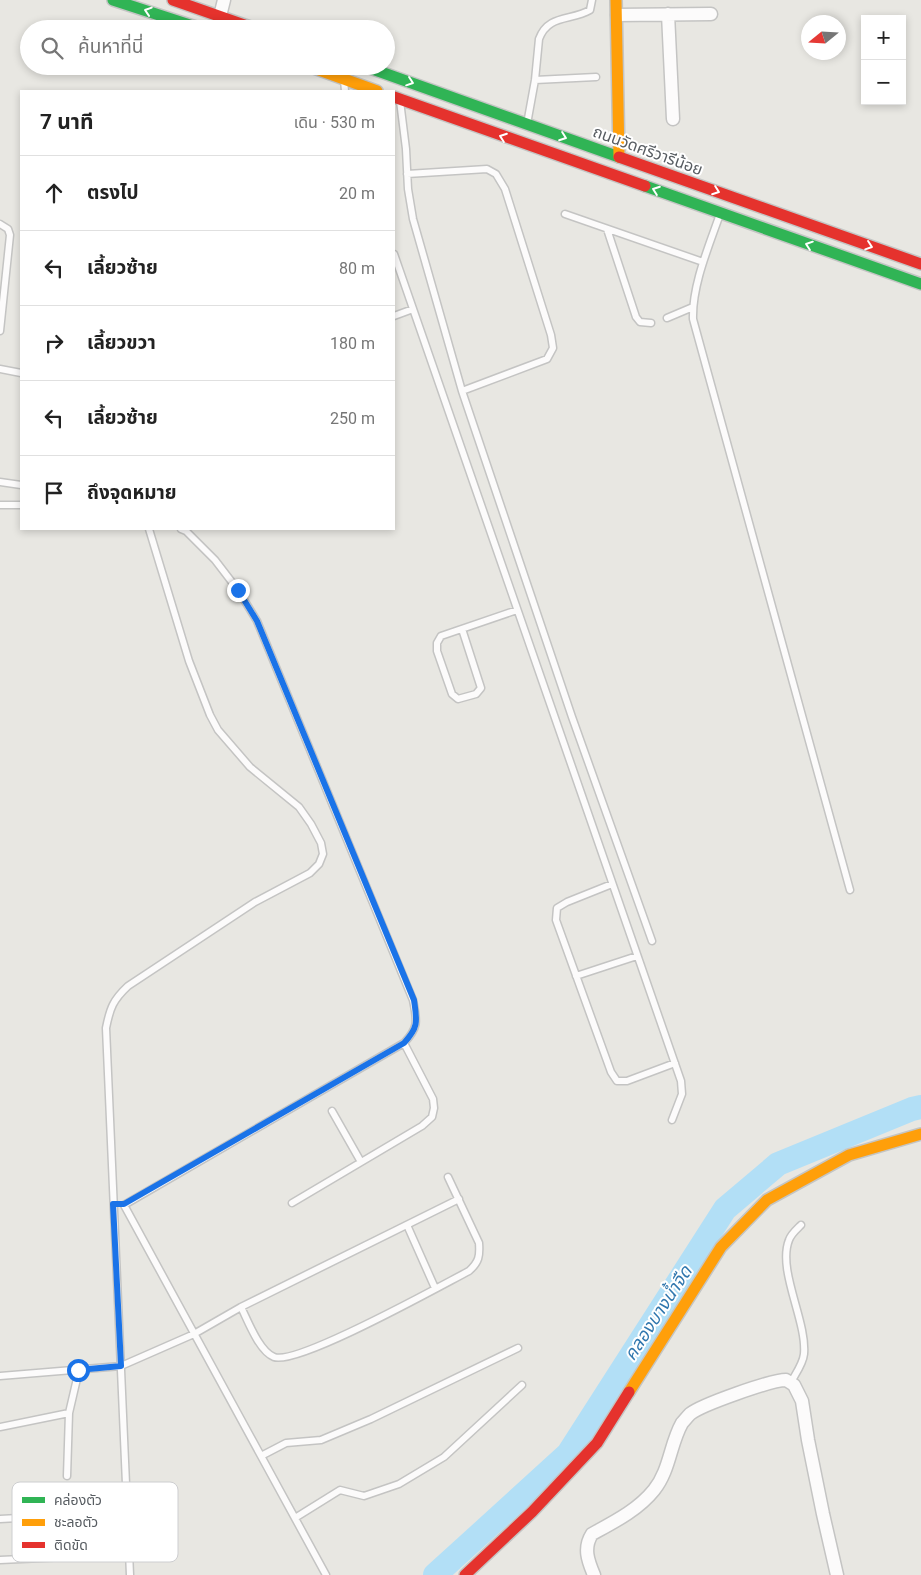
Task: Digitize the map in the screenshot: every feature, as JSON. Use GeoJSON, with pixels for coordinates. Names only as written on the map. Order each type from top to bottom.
{"type":"FeatureCollection","features":[{"type":"Feature","properties":{"kind":"main road"},"geometry":{"type":"LineString","coordinates":[[113,0],[174,20]]}},
{"type":"Feature","properties":{"kind":"main road"},"geometry":{"type":"LineString","coordinates":[[173,0],[231,20]]}},
{"type":"Feature","properties":{"kind":"main road"},"geometry":{"type":"LineString","coordinates":[[616,0],[619,157]]}},
{"type":"Feature","properties":{"kind":"main road"},"geometry":{"type":"LineString","coordinates":[[332,75],[374,90]]}},
{"type":"Feature","properties":{"kind":"main road","name":"ถนนวัดศรีวารีน้อย"},"geometry":{"type":"LineString","coordinates":[[389,75],[921,264]]}},
{"type":"Feature","properties":{"kind":"main road"},"geometry":{"type":"LineString","coordinates":[[397,98],[921,284]]}},
{"type":"Feature","properties":{"kind":"main road"},"geometry":{"type":"LineString","coordinates":[[465,1575],[532,1512],[597,1444],[721,1247],[767,1200],[849,1155],[921,1134]]}},
{"type":"Feature","properties":{"kind":"street"},"geometry":{"type":"LineString","coordinates":[[220,16],[224,0]]}},
{"type":"Feature","properties":{"kind":"street"},"geometry":{"type":"LineString","coordinates":[[668,14],[673,119]]}},
{"type":"Feature","properties":{"kind":"street"},"geometry":{"type":"LineString","coordinates":[[617,15],[711,14]]}},
{"type":"Feature","properties":{"kind":"street"},"geometry":{"type":"LineString","coordinates":[[594,1575],[587,1556],[589,1539],[592,1534],[631,1511],[654,1489],[666,1470],[678,1433],[690,1414],[739,1393],[786,1380],[798,1391],[802,1401],[821,1505],[837,1575]]}},
{"type":"Feature","properties":{"kind":"lane"},"geometry":{"type":"LineString","coordinates":[[527,124],[535,80],[539,39],[542,33],[555,20],[590,10],[592,0]]}},
{"type":"Feature","properties":{"kind":"lane"},"geometry":{"type":"LineString","coordinates":[[535,80],[596,78]]}},
{"type":"Feature","properties":{"kind":"lane"},"geometry":{"type":"LineString","coordinates":[[343,79],[346,90]]}},
{"type":"Feature","properties":{"kind":"lane"},"geometry":{"type":"LineString","coordinates":[[397,98],[413,219],[462,391],[572,717],[652,941]]}},
{"type":"Feature","properties":{"kind":"lane"},"geometry":{"type":"LineString","coordinates":[[407,174],[487,169],[496,174],[505,189],[551,336],[552,348],[547,359],[462,391]]}},
{"type":"Feature","properties":{"kind":"lane"},"geometry":{"type":"LineString","coordinates":[[720,213],[704,262],[693,306],[693,319],[850,890]]}},
{"type":"Feature","properties":{"kind":"lane"},"geometry":{"type":"LineString","coordinates":[[565,214],[704,262]]}},
{"type":"Feature","properties":{"kind":"lane"},"geometry":{"type":"LineString","coordinates":[[0,224],[8,229],[10,235],[0,331]]}},
{"type":"Feature","properties":{"kind":"lane"},"geometry":{"type":"LineString","coordinates":[[607,229],[636,317],[640,322],[651,323]]}},
{"type":"Feature","properties":{"kind":"lane"},"geometry":{"type":"LineString","coordinates":[[395,257],[675,1063],[681,1082],[682,1094],[672,1120]]}},
{"type":"Feature","properties":{"kind":"lane"},"geometry":{"type":"LineString","coordinates":[[667,318],[693,306]]}},
{"type":"Feature","properties":{"kind":"lane"},"geometry":{"type":"LineString","coordinates":[[395,316],[413,309]]}},
{"type":"Feature","properties":{"kind":"lane"},"geometry":{"type":"LineString","coordinates":[[0,369],[20,373]]}},
{"type":"Feature","properties":{"kind":"lane"},"geometry":{"type":"LineString","coordinates":[[0,482],[20,485]]}},
{"type":"Feature","properties":{"kind":"lane"},"geometry":{"type":"LineString","coordinates":[[0,505],[20,505]]}},
{"type":"Feature","properties":{"kind":"lane"},"geometry":{"type":"LineString","coordinates":[[127,1482],[106,1028],[109,1011],[116,997],[128,986],[255,902],[310,873],[319,864],[323,854],[317,837],[299,807],[250,767],[218,730],[210,716],[189,661],[150,530]]}},
{"type":"Feature","properties":{"kind":"lane"},"geometry":{"type":"LineString","coordinates":[[113,1204],[124,1204],[404,1043],[414,1032],[416,1017],[414,1000],[257,621],[238,590],[215,560],[183,530]]}},
{"type":"Feature","properties":{"kind":"lane"},"geometry":{"type":"LineString","coordinates":[[462,629],[482,688],[476,694],[458,699],[452,694],[437,651],[437,643],[441,636],[517,610]]}},
{"type":"Feature","properties":{"kind":"lane"},"geometry":{"type":"LineString","coordinates":[[612,884],[567,902],[558,908],[556,920],[611,1072],[617,1081],[627,1080],[675,1063]]}},
{"type":"Feature","properties":{"kind":"lane"},"geometry":{"type":"LineString","coordinates":[[576,976],[637,956]]}},
{"type":"Feature","properties":{"kind":"lane"},"geometry":{"type":"LineString","coordinates":[[292,1203],[409,1135],[432,1117],[433,1099],[404,1043]]}},
{"type":"Feature","properties":{"kind":"lane"},"geometry":{"type":"LineString","coordinates":[[332,1110],[360,1162]]}},
{"type":"Feature","properties":{"kind":"lane"},"geometry":{"type":"LineString","coordinates":[[241,1307],[264,1350],[274,1357],[283,1359],[328,1343],[469,1271],[477,1264],[480,1254],[479,1243],[448,1177]]}},
{"type":"Feature","properties":{"kind":"lane"},"geometry":{"type":"LineString","coordinates":[[0,1376],[121,1366],[194,1334],[241,1307],[459,1199]]}},
{"type":"Feature","properties":{"kind":"lane"},"geometry":{"type":"LineString","coordinates":[[124,1204],[326,1575]]}},
{"type":"Feature","properties":{"kind":"lane"},"geometry":{"type":"LineString","coordinates":[[407,1225],[435,1288]]}},
{"type":"Feature","properties":{"kind":"lane"},"geometry":{"type":"LineString","coordinates":[[790,1382],[802,1363],[804,1354],[786,1263],[786,1250],[790,1238],[801,1225]]}},
{"type":"Feature","properties":{"kind":"lane"},"geometry":{"type":"LineString","coordinates":[[261,1456],[286,1443],[321,1440],[346,1430],[518,1348]]}},
{"type":"Feature","properties":{"kind":"lane"},"geometry":{"type":"LineString","coordinates":[[67,1476],[69,1413],[78,1370]]}},
{"type":"Feature","properties":{"kind":"lane"},"geometry":{"type":"LineString","coordinates":[[295,1518],[340,1490],[364,1496],[399,1484],[444,1458],[522,1385]]}},
{"type":"Feature","properties":{"kind":"lane"},"geometry":{"type":"LineString","coordinates":[[0,1427],[69,1413]]}},
{"type":"Feature","properties":{"kind":"lane"},"geometry":{"type":"LineString","coordinates":[[129,1562],[130,1575]]}},
{"type":"Feature","properties":{"kind":"waterway","name":"คลองบางน้ำจืด"},"geometry":{"type":"LineString","coordinates":[[435,1575],[568,1454],[725,1209],[778,1164],[921,1107]]}},
{"type":"Feature","properties":{"kind":"traffic: fast"},"geometry":{"type":"LineString","coordinates":[[113,0],[174,20]]}},
{"type":"Feature","properties":{"kind":"traffic: fast"},"geometry":{"type":"LineString","coordinates":[[389,75],[619,157]]}},
{"type":"Feature","properties":{"kind":"traffic: fast"},"geometry":{"type":"LineString","coordinates":[[645,186],[921,284]]}},
{"type":"Feature","properties":{"kind":"traffic: slow"},"geometry":{"type":"LineString","coordinates":[[616,0],[619,157]]}},
{"type":"Feature","properties":{"kind":"traffic: slow"},"geometry":{"type":"LineString","coordinates":[[333,75],[374,90]]}},
{"type":"Feature","properties":{"kind":"traffic: slow"},"geometry":{"type":"LineString","coordinates":[[629,1392],[721,1247],[767,1200],[849,1155],[921,1134]]}},
{"type":"Feature","properties":{"kind":"traffic: jam"},"geometry":{"type":"LineString","coordinates":[[173,0],[230,20]]}},
{"type":"Feature","properties":{"kind":"traffic: jam"},"geometry":{"type":"LineString","coordinates":[[395,97],[645,186]]}},
{"type":"Feature","properties":{"kind":"traffic: jam"},"geometry":{"type":"LineString","coordinates":[[619,157],[921,264]]}},
{"type":"Feature","properties":{"kind":"traffic: jam"},"geometry":{"type":"LineString","coordinates":[[465,1575],[532,1512],[597,1443],[629,1392]]}},
{"type":"Feature","properties":{"kind":"route"},"geometry":{"type":"LineString","coordinates":[[78,1370],[121,1366],[113,1204],[124,1204],[404,1043],[414,1032],[416,1017],[414,1000],[257,621],[238,590]]}}]}
